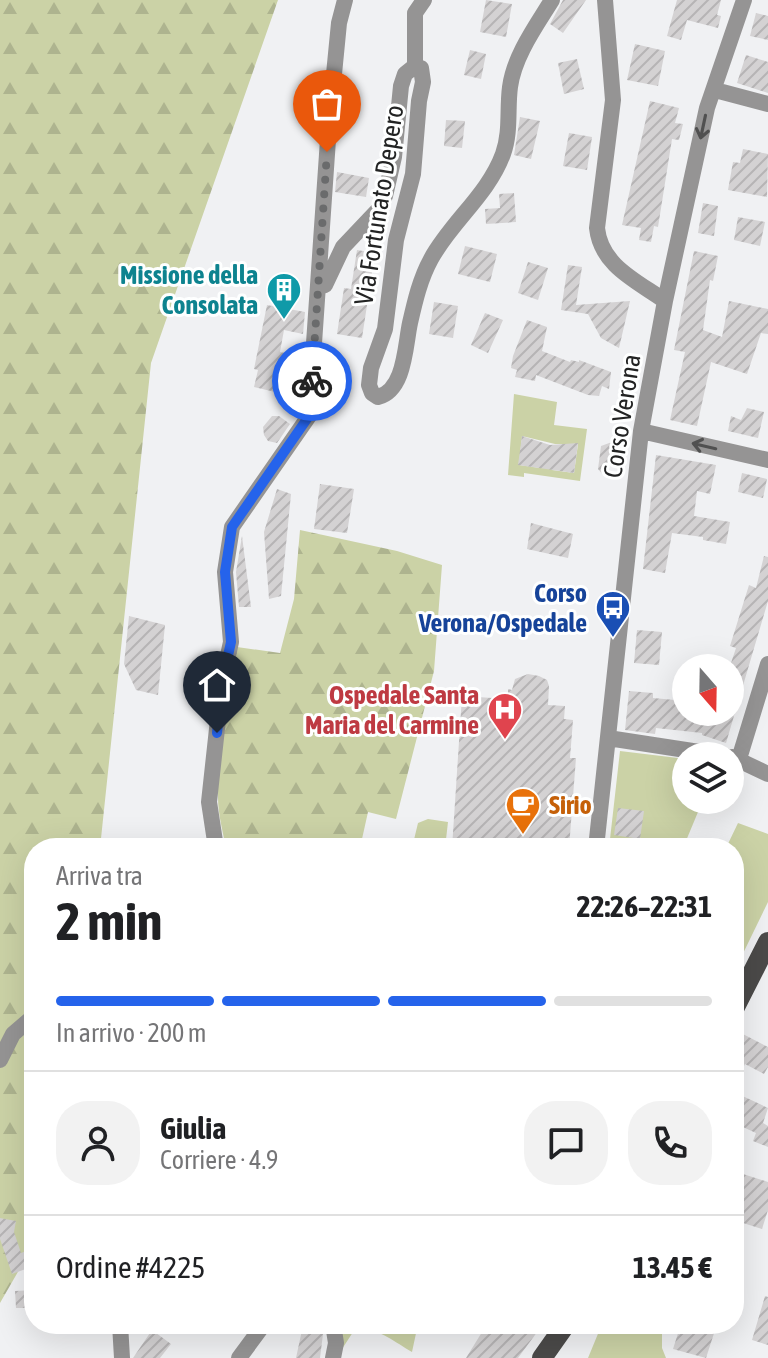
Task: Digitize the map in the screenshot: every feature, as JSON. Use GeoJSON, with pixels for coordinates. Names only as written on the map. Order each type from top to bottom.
{"type":"FeatureCollection","features":[{"type":"Feature","properties":{"kind":"main road"},"geometry":{"type":"LineString","coordinates":[[744,989],[768,942]]}},
{"type":"Feature","properties":{"kind":"main road"},"geometry":{"type":"LineString","coordinates":[[542,1358],[560,1334]]}},
{"type":"Feature","properties":{"kind":"main road"},"geometry":{"type":"LineString","coordinates":[[558,1358],[565,1334]]}},
{"type":"Feature","properties":{"kind":"street"},"geometry":{"type":"LineString","coordinates":[[214,838],[209,802],[222,683],[231,642],[225,572],[232,527],[309,416],[329,125],[339,23],[345,0]]}},
{"type":"Feature","properties":{"kind":"street"},"geometry":{"type":"LineString","coordinates":[[415,66],[415,13],[424,0]]}},
{"type":"Feature","properties":{"kind":"street","name":"Via Fortunato Depero"},"geometry":{"type":"LineString","coordinates":[[318,287],[325,285],[343,247],[379,209],[394,157],[401,86],[405,74],[415,66],[421,68],[423,82],[413,174],[396,240],[385,329],[371,368],[369,385],[378,397],[385,395],[398,381],[415,300],[432,257],[489,182],[503,154],[511,79],[524,48],[552,0]]}},
{"type":"Feature","properties":{"kind":"street"},"geometry":{"type":"LineString","coordinates":[[605,0],[613,100],[598,238],[606,257],[619,270],[665,301]]}},
{"type":"Feature","properties":{"kind":"street","name":"Corso Verona"},"geometry":{"type":"LineString","coordinates":[[597,838],[641,431],[665,301],[707,108],[744,0]]}},
{"type":"Feature","properties":{"kind":"street"},"geometry":{"type":"LineString","coordinates":[[715,90],[768,104]]}},
{"type":"Feature","properties":{"kind":"street"},"geometry":{"type":"LineString","coordinates":[[641,431],[768,460]]}},
{"type":"Feature","properties":{"kind":"street"},"geometry":{"type":"LineString","coordinates":[[738,742],[768,664]]}},
{"type":"Feature","properties":{"kind":"street"},"geometry":{"type":"LineString","coordinates":[[608,738],[672,748]]}},
{"type":"Feature","properties":{"kind":"street"},"geometry":{"type":"LineString","coordinates":[[744,763],[768,774]]}},
{"type":"Feature","properties":{"kind":"street"},"geometry":{"type":"LineString","coordinates":[[0,1060],[13,1034],[24,1025]]}},
{"type":"Feature","properties":{"kind":"street"},"geometry":{"type":"LineString","coordinates":[[121,1334],[122,1358]]}},
{"type":"Feature","properties":{"kind":"street"},"geometry":{"type":"LineString","coordinates":[[239,1358],[257,1334]]}},
{"type":"Feature","properties":{"kind":"street"},"geometry":{"type":"LineString","coordinates":[[333,1358],[335,1334]]}},
{"type":"Feature","properties":{"kind":"green space"},"geometry":{"type":"Polygon","coordinates":[[[0,0],[278,0],[151,363],[101,838],[24,838],[24,1261],[0,1303],[0,0]]]}},
{"type":"Feature","properties":{"kind":"green space"},"geometry":{"type":"Polygon","coordinates":[[[514,394],[557,402],[554,425],[587,429],[580,481],[524,473],[524,477],[508,475],[514,394]],[[522,436],[519,465],[540,468],[541,461],[552,470],[574,473],[578,444],[555,444],[522,436]]]}},
{"type":"Feature","properties":{"kind":"green space"},"geometry":{"type":"Polygon","coordinates":[[[300,530],[397,551],[442,565],[434,671],[396,819],[368,812],[362,838],[224,838],[219,810],[219,762],[237,647],[280,653],[294,599],[300,530]]]}},
{"type":"Feature","properties":{"kind":"green space"},"geometry":{"type":"Polygon","coordinates":[[[620,751],[672,757],[672,814],[697,814],[687,838],[610,838],[620,751]]]}},
{"type":"Feature","properties":{"kind":"green space"},"geometry":{"type":"Polygon","coordinates":[[[428,819],[448,822],[446,838],[414,838],[418,823],[428,819]]]}},
{"type":"Feature","properties":{"kind":"green space"},"geometry":{"type":"Polygon","coordinates":[[[738,823],[768,834],[768,902],[744,951],[744,838],[731,838],[738,823]]]}},
{"type":"Feature","properties":{"kind":"green space"},"geometry":{"type":"Polygon","coordinates":[[[340,1334],[352,1334],[342,1349],[340,1334]]]}},
{"type":"Feature","properties":{"kind":"green space"},"geometry":{"type":"Polygon","coordinates":[[[380,1334],[416,1334],[412,1352],[380,1334]]]}},
{"type":"Feature","properties":{"kind":"green space"},"geometry":{"type":"Polygon","coordinates":[[[598,1334],[662,1334],[666,1358],[588,1358],[598,1334]]]}},
{"type":"Feature","properties":{"kind":"building"},"geometry":{"type":"Polygon","coordinates":[[[486,0],[512,4],[506,37],[480,32],[486,0]]]}},
{"type":"Feature","properties":{"kind":"building"},"geometry":{"type":"Polygon","coordinates":[[[563,0],[586,0],[563,33],[550,24],[563,0]]]}},
{"type":"Feature","properties":{"kind":"building"},"geometry":{"type":"Polygon","coordinates":[[[677,0],[721,0],[718,28],[687,20],[681,40],[667,36],[677,0]]]}},
{"type":"Feature","properties":{"kind":"building"},"geometry":{"type":"Polygon","coordinates":[[[756,13],[768,16],[768,40],[750,36],[756,13]]]}},
{"type":"Feature","properties":{"kind":"building"},"geometry":{"type":"Polygon","coordinates":[[[635,44],[665,51],[658,86],[627,80],[635,44]]]}},
{"type":"Feature","properties":{"kind":"building"},"geometry":{"type":"Polygon","coordinates":[[[470,50],[486,54],[481,79],[464,75],[470,50]]]}},
{"type":"Feature","properties":{"kind":"building"},"geometry":{"type":"Polygon","coordinates":[[[746,55],[768,62],[768,93],[737,83],[746,55]]]}},
{"type":"Feature","properties":{"kind":"building"},"geometry":{"type":"Polygon","coordinates":[[[577,59],[584,89],[564,94],[558,63],[577,59]]]}},
{"type":"Feature","properties":{"kind":"building"},"geometry":{"type":"Polygon","coordinates":[[[650,101],[679,108],[675,123],[683,124],[679,140],[672,139],[658,227],[654,226],[651,242],[639,240],[641,228],[622,225],[650,101]]]}},
{"type":"Feature","properties":{"kind":"building"},"geometry":{"type":"Polygon","coordinates":[[[520,117],[540,121],[531,159],[514,155],[520,117]]]}},
{"type":"Feature","properties":{"kind":"building"},"geometry":{"type":"Polygon","coordinates":[[[446,120],[465,121],[462,148],[444,146],[446,120]]]}},
{"type":"Feature","properties":{"kind":"building"},"geometry":{"type":"Polygon","coordinates":[[[569,133],[592,137],[587,170],[563,166],[569,133]]]}},
{"type":"Feature","properties":{"kind":"building"},"geometry":{"type":"Polygon","coordinates":[[[743,149],[768,154],[767,197],[728,190],[733,162],[740,163],[743,149]]]}},
{"type":"Feature","properties":{"kind":"building"},"geometry":{"type":"Polygon","coordinates":[[[337,172],[369,178],[366,197],[335,192],[337,172]]]}},
{"type":"Feature","properties":{"kind":"building"},"geometry":{"type":"Polygon","coordinates":[[[514,193],[516,222],[486,224],[485,209],[500,208],[499,194],[514,193]]]}},
{"type":"Feature","properties":{"kind":"building"},"geometry":{"type":"Polygon","coordinates":[[[703,203],[718,206],[714,236],[698,233],[703,203]]]}},
{"type":"Feature","properties":{"kind":"building"},"geometry":{"type":"Polygon","coordinates":[[[738,217],[765,222],[760,246],[734,240],[738,217]]]}},
{"type":"Feature","properties":{"kind":"building"},"geometry":{"type":"Polygon","coordinates":[[[465,246],[497,254],[490,282],[458,274],[465,246]]]}},
{"type":"Feature","properties":{"kind":"building"},"geometry":{"type":"Polygon","coordinates":[[[357,250],[375,253],[362,338],[337,334],[344,288],[351,289],[357,250]]]}},
{"type":"Feature","properties":{"kind":"building"},"geometry":{"type":"Polygon","coordinates":[[[694,251],[718,256],[713,281],[710,280],[703,330],[722,337],[729,301],[768,309],[768,334],[761,333],[747,374],[711,362],[697,426],[670,420],[685,352],[674,350],[694,251]]]}},
{"type":"Feature","properties":{"kind":"building"},"geometry":{"type":"Polygon","coordinates":[[[528,262],[548,268],[538,300],[518,293],[528,262]]]}},
{"type":"Feature","properties":{"kind":"building"},"geometry":{"type":"Polygon","coordinates":[[[568,265],[582,267],[576,305],[630,301],[619,348],[601,338],[588,314],[561,310],[568,265]]]}},
{"type":"Feature","properties":{"kind":"building"},"geometry":{"type":"Polygon","coordinates":[[[434,302],[458,306],[453,338],[429,334],[434,302]]]}},
{"type":"Feature","properties":{"kind":"building"},"geometry":{"type":"Polygon","coordinates":[[[267,305],[305,312],[303,334],[284,330],[280,352],[301,356],[297,378],[279,374],[275,392],[254,387],[258,370],[254,369],[267,305]]]}},
{"type":"Feature","properties":{"kind":"building"},"geometry":{"type":"Polygon","coordinates":[[[485,313],[503,320],[488,353],[471,345],[485,313]]]}},
{"type":"Feature","properties":{"kind":"building"},"geometry":{"type":"Polygon","coordinates":[[[527,320],[547,327],[542,351],[611,372],[609,389],[602,386],[599,396],[588,395],[536,375],[535,381],[515,377],[517,370],[511,368],[513,356],[527,320]]]}},
{"type":"Feature","properties":{"kind":"building"},"geometry":{"type":"Polygon","coordinates":[[[747,408],[764,412],[758,438],[728,431],[731,416],[741,420],[747,408]]]}},
{"type":"Feature","properties":{"kind":"building"},"geometry":{"type":"Polygon","coordinates":[[[272,416],[279,416],[290,424],[277,443],[268,441],[264,435],[263,427],[272,416]]]}},
{"type":"Feature","properties":{"kind":"building"},"geometry":{"type":"Polygon","coordinates":[[[522,436],[550,445],[578,443],[574,473],[518,465],[522,436]]]}},
{"type":"Feature","properties":{"kind":"building"},"geometry":{"type":"Polygon","coordinates":[[[612,442],[608,475],[603,475],[598,469],[601,446],[612,442]]]}},
{"type":"Feature","properties":{"kind":"building"},"geometry":{"type":"Polygon","coordinates":[[[656,455],[716,465],[710,494],[697,491],[694,516],[730,522],[726,544],[672,533],[665,573],[643,569],[656,455]]]}},
{"type":"Feature","properties":{"kind":"building"},"geometry":{"type":"Polygon","coordinates":[[[742,473],[767,479],[763,498],[738,492],[742,473]]]}},
{"type":"Feature","properties":{"kind":"building"},"geometry":{"type":"Polygon","coordinates":[[[320,484],[354,489],[347,533],[314,529],[320,484]]]}},
{"type":"Feature","properties":{"kind":"building"},"geometry":{"type":"Polygon","coordinates":[[[277,489],[291,494],[281,596],[269,599],[264,532],[277,489]]]}},
{"type":"Feature","properties":{"kind":"building"},"geometry":{"type":"Polygon","coordinates":[[[531,523],[573,534],[568,558],[527,549],[531,523]]]}},
{"type":"Feature","properties":{"kind":"building"},"geometry":{"type":"Polygon","coordinates":[[[242,536],[251,607],[239,607],[236,572],[242,536]]]}},
{"type":"Feature","properties":{"kind":"building"},"geometry":{"type":"Polygon","coordinates":[[[764,556],[768,557],[768,601],[744,682],[744,654],[734,654],[736,648],[730,646],[749,585],[756,588],[764,556]]]}},
{"type":"Feature","properties":{"kind":"building"},"geometry":{"type":"Polygon","coordinates":[[[129,616],[165,625],[158,695],[136,690],[124,664],[129,616]]]}},
{"type":"Feature","properties":{"kind":"building"},"geometry":{"type":"Polygon","coordinates":[[[637,630],[662,632],[659,665],[634,663],[637,630]]]}},
{"type":"Feature","properties":{"kind":"building"},"geometry":{"type":"Polygon","coordinates":[[[528,674],[547,680],[548,705],[565,706],[564,719],[573,720],[570,758],[576,758],[570,838],[453,838],[462,696],[508,699],[508,689],[512,690],[515,679],[528,674]]]}},
{"type":"Feature","properties":{"kind":"building"},"geometry":{"type":"Polygon","coordinates":[[[629,691],[653,693],[653,698],[672,700],[672,726],[731,726],[726,742],[702,733],[656,728],[655,734],[625,730],[629,691]]]}},
{"type":"Feature","properties":{"kind":"building"},"geometry":{"type":"Polygon","coordinates":[[[618,808],[644,811],[640,838],[614,835],[618,808]]]}},
{"type":"Feature","properties":{"kind":"building"},"geometry":{"type":"Polygon","coordinates":[[[744,1035],[768,1047],[768,1067],[764,1074],[745,1064],[744,1035]]]}},
{"type":"Feature","properties":{"kind":"building"},"geometry":{"type":"Polygon","coordinates":[[[744,1097],[768,1108],[763,1123],[768,1126],[768,1147],[753,1141],[756,1133],[744,1128],[744,1097]]]}},
{"type":"Feature","properties":{"kind":"building"},"geometry":{"type":"Polygon","coordinates":[[[744,1174],[768,1182],[768,1210],[762,1229],[744,1223],[744,1174]]]}},
{"type":"Feature","properties":{"kind":"building"},"geometry":{"type":"Polygon","coordinates":[[[0,1218],[16,1221],[14,1232],[21,1253],[24,1252],[24,1270],[12,1274],[0,1239],[0,1218]]]}},
{"type":"Feature","properties":{"kind":"building"},"geometry":{"type":"Polygon","coordinates":[[[15,1291],[24,1291],[24,1308],[16,1308],[15,1291]]]}},
{"type":"Feature","properties":{"kind":"building"},"geometry":{"type":"Polygon","coordinates":[[[765,1296],[768,1297],[768,1345],[752,1340],[765,1296]]]}},
{"type":"Feature","properties":{"kind":"building"},"geometry":{"type":"Polygon","coordinates":[[[149,1334],[157,1334],[171,1344],[160,1358],[133,1358],[149,1334]]]}},
{"type":"Feature","properties":{"kind":"building"},"geometry":{"type":"Polygon","coordinates":[[[301,1334],[323,1334],[320,1358],[296,1358],[301,1334]]]}},
{"type":"Feature","properties":{"kind":"building"},"geometry":{"type":"Polygon","coordinates":[[[481,1334],[536,1334],[518,1358],[466,1358],[481,1334]]]}},
{"type":"Feature","properties":{"kind":"building"},"geometry":{"type":"Polygon","coordinates":[[[678,1334],[714,1334],[706,1358],[673,1349],[678,1334]]]}},
{"type":"Feature","properties":{"kind":"way so far"},"geometry":{"type":"LineString","coordinates":[[312,381],[327,152]]}},
{"type":"Feature","properties":{"kind":"place","name":"Missione della Consolata"},"geometry":{"type":"Point","coordinates":[284,321]}},
{"type":"Feature","properties":{"kind":"place","name":"Corso Verona/Ospedale"},"geometry":{"type":"Point","coordinates":[613,639]}},
{"type":"Feature","properties":{"kind":"place","name":"Ospedale Santa Maria del Carmine"},"geometry":{"type":"Point","coordinates":[505,741]}},
{"type":"Feature","properties":{"kind":"place","name":"Sirio"},"geometry":{"type":"Point","coordinates":[523,836]}},
{"type":"Feature","properties":{"kind":"route"},"geometry":{"type":"LineString","coordinates":[[217,733],[222,683],[231,642],[225,572],[232,527],[309,416],[312,381]]}}]}
